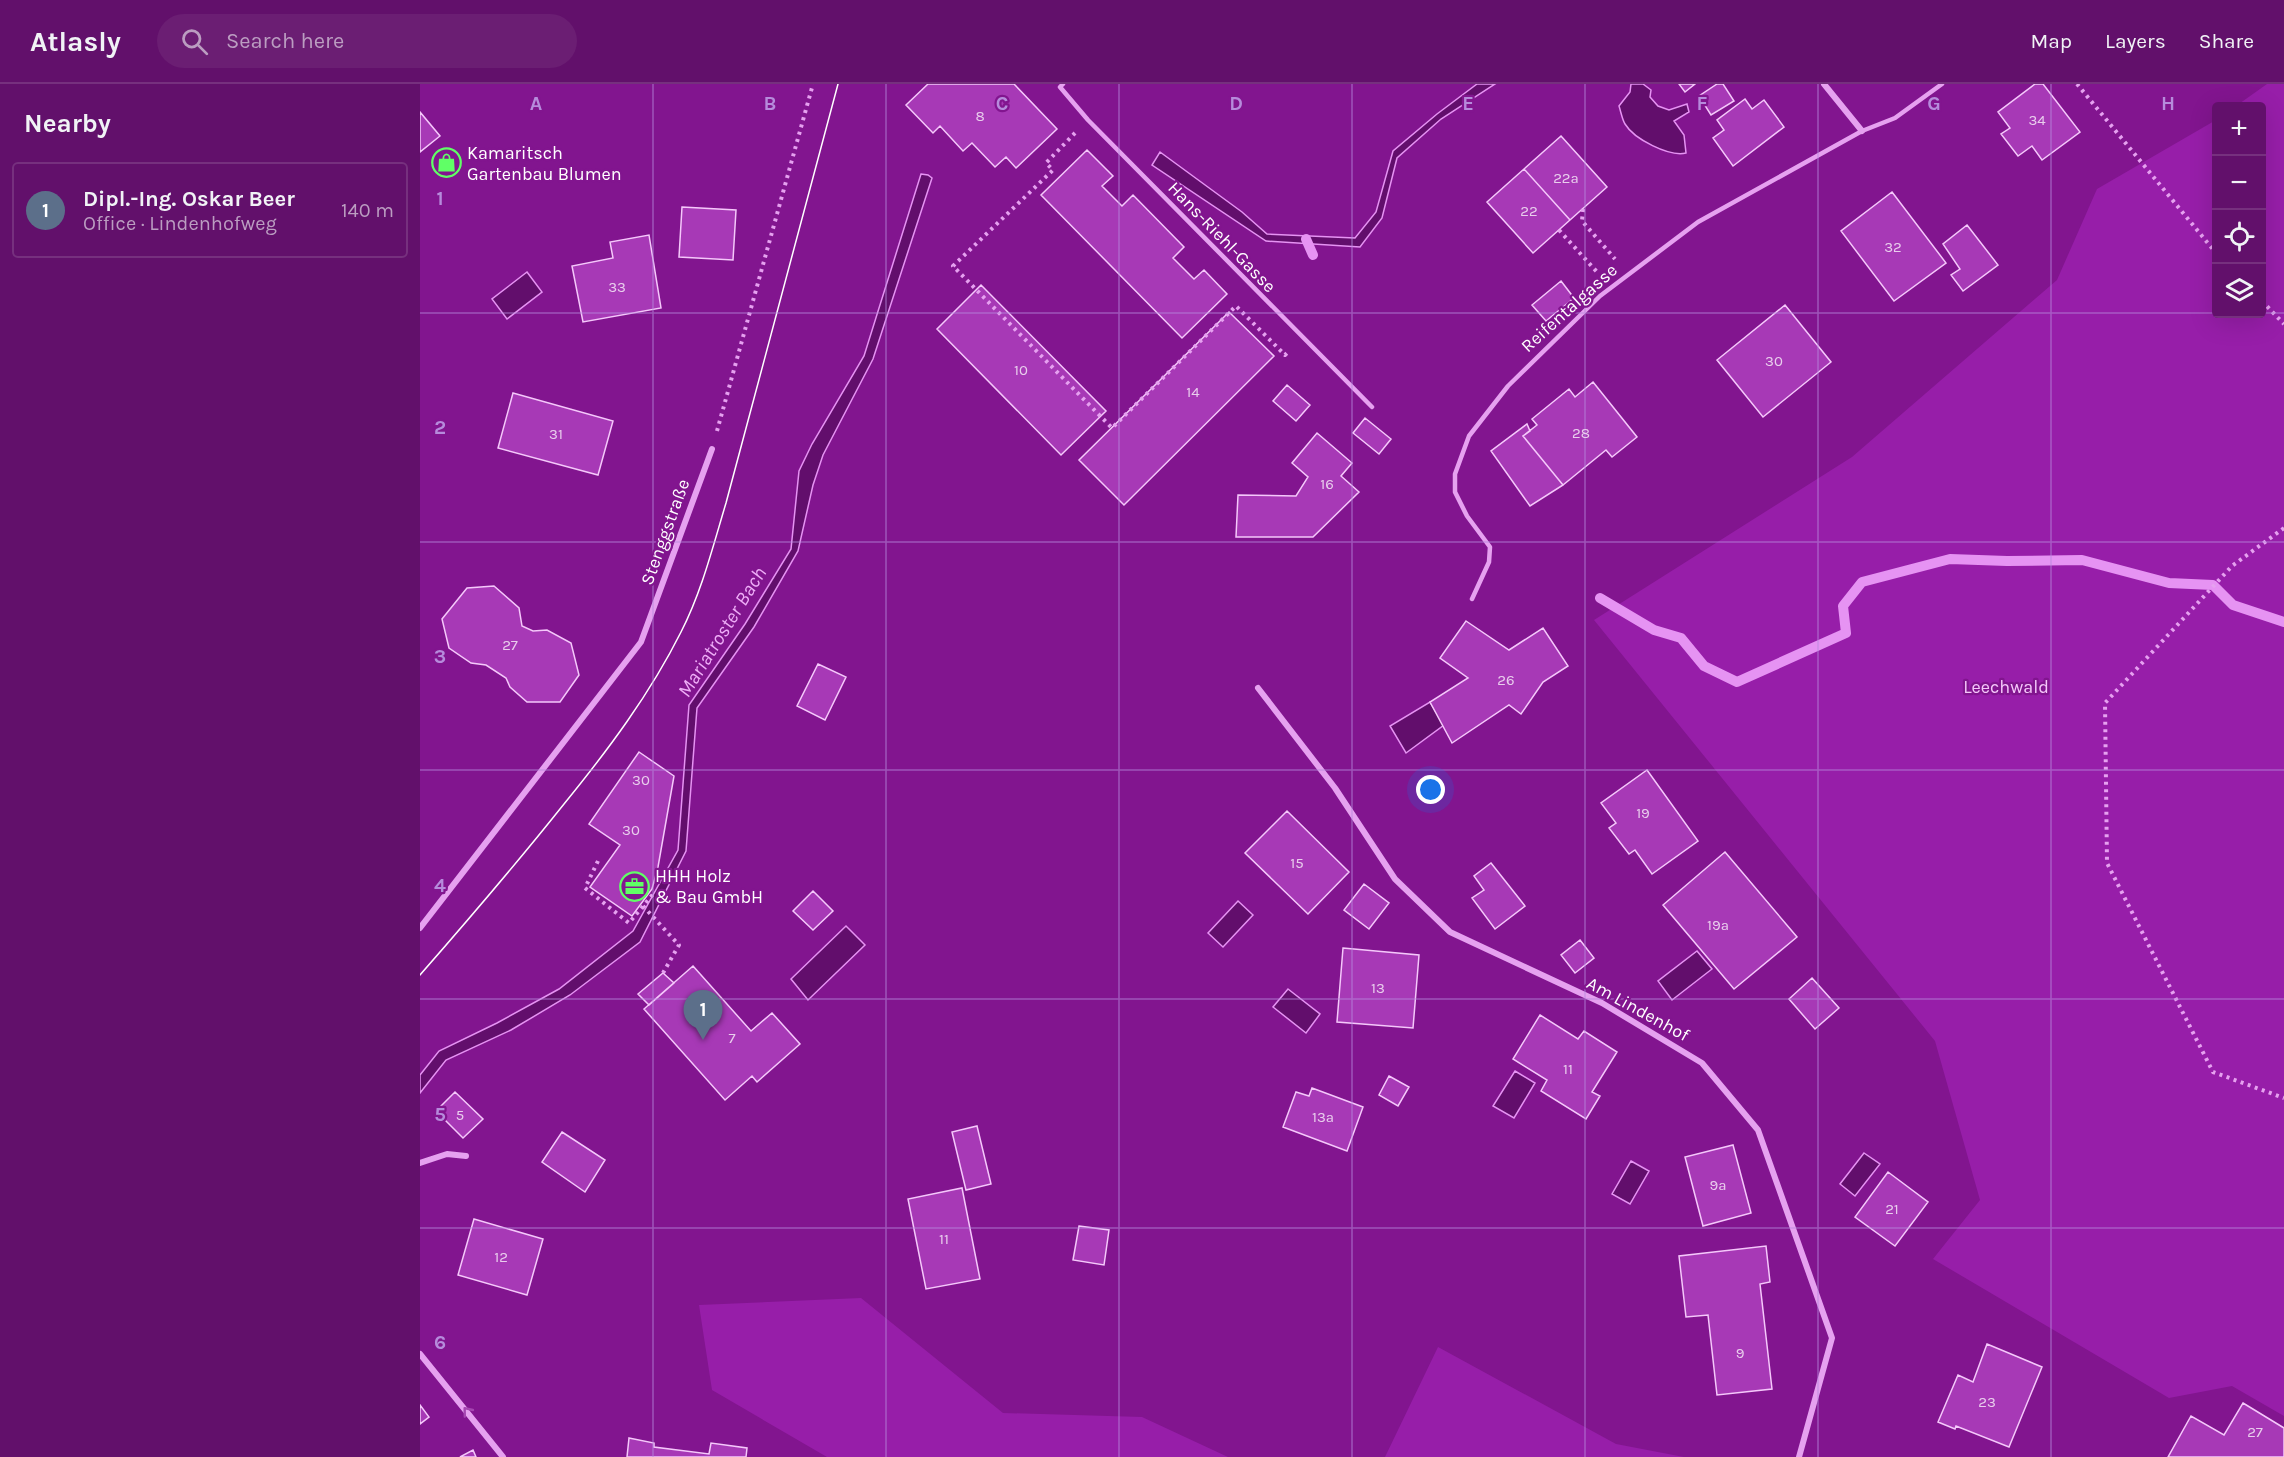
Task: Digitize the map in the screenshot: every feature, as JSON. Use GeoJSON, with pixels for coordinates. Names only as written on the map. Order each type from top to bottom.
{"type":"FeatureCollection","features":[{"type":"Feature","properties":{"kind":"street"},"geometry":{"type":"LineString","coordinates":[[1824,84],[1862,131]]}},
{"type":"Feature","properties":{"kind":"street","name":"Stenggstraße"},"geometry":{"type":"LineString","coordinates":[[420,928],[641,642],[712,449]]}},
{"type":"Feature","properties":{"kind":"street","name":"Am Lindenhof"},"geometry":{"type":"LineString","coordinates":[[1258,688],[1335,788],[1395,879],[1450,932],[1602,1003],[1702,1063],[1758,1130],[1832,1338],[1799,1457]]}},
{"type":"Feature","properties":{"kind":"street"},"geometry":{"type":"LineString","coordinates":[[420,1163],[447,1154],[466,1156]]}},
{"type":"Feature","properties":{"kind":"street"},"geometry":{"type":"LineString","coordinates":[[420,1354],[503,1457]]}},
{"type":"Feature","properties":{"kind":"lane","name":"Hans-Riehl-Gasse"},"geometry":{"type":"LineString","coordinates":[[1063,84],[1060,87],[1088,120],[1372,407]]}},
{"type":"Feature","properties":{"kind":"lane","name":"Reifentalgasse"},"geometry":{"type":"LineString","coordinates":[[1472,599],[1489,562],[1490,547],[1467,516],[1455,492],[1455,474],[1469,436],[1508,386],[1611,288],[1698,222],[1862,131],[1895,118],[1942,84]]}},
{"type":"Feature","properties":{"kind":"path"},"geometry":{"type":"LineString","coordinates":[[712,449],[813,84]]}},
{"type":"Feature","properties":{"kind":"path"},"geometry":{"type":"LineString","coordinates":[[2077,84],[2212,247]]}},
{"type":"Feature","properties":{"kind":"path"},"geometry":{"type":"LineString","coordinates":[[1088,120],[1046,162],[1053,170],[953,266],[1103,419],[1112,428],[1236,306],[1285,355],[1303,338]]}},
{"type":"Feature","properties":{"kind":"path"},"geometry":{"type":"LineString","coordinates":[[1583,209],[1582,221],[1629,274]]}},
{"type":"Feature","properties":{"kind":"path"},"geometry":{"type":"LineString","coordinates":[[1559,230],[1611,288]]}},
{"type":"Feature","properties":{"kind":"path"},"geometry":{"type":"LineString","coordinates":[[2266,305],[2284,324]]}},
{"type":"Feature","properties":{"kind":"path"},"geometry":{"type":"LineString","coordinates":[[2284,528],[2232,566],[2105,703],[2107,863],[2213,1072],[2284,1098]]}},
{"type":"Feature","properties":{"kind":"path"},"geometry":{"type":"LineString","coordinates":[[598,861],[585,888],[629,923],[654,893]]}},
{"type":"Feature","properties":{"kind":"path"},"geometry":{"type":"LineString","coordinates":[[644,907],[679,945],[663,973]]}},
{"type":"Feature","properties":{"kind":"green space","name":"Leechwald"},"geometry":{"type":"Polygon","coordinates":[[[2267,84],[2284,84],[2284,1416],[2232,1386],[2169,1398],[1933,1259],[1980,1200],[1935,1041],[1594,620],[1852,457],[2057,280],[2097,189],[2212,122],[2212,318],[2266,318],[2266,102],[2242,102],[2267,84]]]}},
{"type":"Feature","properties":{"kind":"green space"},"geometry":{"type":"Polygon","coordinates":[[[861,1298],[1003,1413],[1142,1417],[1228,1457],[827,1457],[712,1390],[699,1305],[861,1298]]]}},
{"type":"Feature","properties":{"kind":"green space"},"geometry":{"type":"Polygon","coordinates":[[[1438,1347],[1616,1444],[1684,1457],[1385,1457],[1438,1347]]]}},
{"type":"Feature","properties":{"kind":"shaded area"},"geometry":{"type":"Polygon","coordinates":[[[1477,84],[1495,84],[1441,119],[1397,158],[1382,218],[1360,247],[1266,241],[1152,165],[1160,152],[1242,212],[1267,234],[1355,238],[1376,212],[1393,151],[1477,84]]]}},
{"type":"Feature","properties":{"kind":"shaded area"},"geometry":{"type":"Polygon","coordinates":[[[1631,84],[1643,84],[1651,90],[1650,97],[1658,106],[1669,110],[1687,104],[1689,112],[1674,121],[1684,135],[1686,153],[1679,154],[1652,146],[1630,130],[1624,122],[1619,106],[1630,92],[1631,84]]]}},
{"type":"Feature","properties":{"kind":"shaded area","name":"Mariatroster Bach"},"geometry":{"type":"Polygon","coordinates":[[[921,174],[932,178],[873,359],[823,455],[813,485],[798,551],[754,627],[697,708],[686,851],[640,942],[570,995],[511,1030],[446,1060],[420,1093],[420,1075],[439,1051],[559,989],[633,931],[678,850],[689,705],[745,624],[791,549],[799,471],[812,444],[864,356],[921,174]]]}},
{"type":"Feature","properties":{"kind":"shaded area"},"geometry":{"type":"Polygon","coordinates":[[[527,272],[542,292],[507,319],[492,299],[527,272]]]}},
{"type":"Feature","properties":{"kind":"shaded area"},"geometry":{"type":"Polygon","coordinates":[[[1430,702],[1444,725],[1406,753],[1390,726],[1430,702]]]}},
{"type":"Feature","properties":{"kind":"shaded area"},"geometry":{"type":"Polygon","coordinates":[[[1238,901],[1253,915],[1223,947],[1208,933],[1238,901]]]}},
{"type":"Feature","properties":{"kind":"shaded area"},"geometry":{"type":"Polygon","coordinates":[[[846,926],[865,945],[808,1000],[791,979],[846,926]]]}},
{"type":"Feature","properties":{"kind":"shaded area"},"geometry":{"type":"Polygon","coordinates":[[[1697,951],[1712,969],[1672,1000],[1658,981],[1697,951]]]}},
{"type":"Feature","properties":{"kind":"shaded area"},"geometry":{"type":"Polygon","coordinates":[[[1288,989],[1320,1014],[1306,1033],[1273,1007],[1288,989]]]}},
{"type":"Feature","properties":{"kind":"shaded area"},"geometry":{"type":"Polygon","coordinates":[[[1515,1071],[1535,1083],[1514,1118],[1493,1106],[1515,1071]]]}},
{"type":"Feature","properties":{"kind":"shaded area"},"geometry":{"type":"Polygon","coordinates":[[[1864,1153],[1880,1164],[1855,1196],[1840,1184],[1864,1153]]]}},
{"type":"Feature","properties":{"kind":"shaded area"},"geometry":{"type":"Polygon","coordinates":[[[1631,1161],[1649,1171],[1630,1204],[1612,1194],[1631,1161]]]}},
{"type":"Feature","properties":{"kind":"building"},"geometry":{"type":"Polygon","coordinates":[[[928,84],[1014,84],[1057,129],[1016,168],[1006,157],[995,167],[972,143],[963,151],[940,126],[933,133],[906,105],[928,84]]]}},
{"type":"Feature","properties":{"kind":"building"},"geometry":{"type":"Polygon","coordinates":[[[1679,84],[1695,84],[1685,92],[1679,84]]]}},
{"type":"Feature","properties":{"kind":"building"},"geometry":{"type":"Polygon","coordinates":[[[1717,84],[1723,84],[1734,101],[1711,115],[1699,96],[1717,84]]]}},
{"type":"Feature","properties":{"kind":"building"},"geometry":{"type":"Polygon","coordinates":[[[2035,84],[2043,84],[2080,132],[2042,160],[2032,146],[2018,156],[2001,134],[2010,128],[1998,112],[2035,84]]]}},
{"type":"Feature","properties":{"kind":"building"},"geometry":{"type":"Polygon","coordinates":[[[1745,99],[1752,109],[1764,100],[1784,127],[1733,166],[1713,138],[1724,130],[1717,120],[1745,99]]]}},
{"type":"Feature","properties":{"kind":"building"},"geometry":{"type":"Polygon","coordinates":[[[420,112],[440,136],[420,152],[420,112]]]}},
{"type":"Feature","properties":{"kind":"building"},"geometry":{"type":"Polygon","coordinates":[[[1561,136],[1607,187],[1570,220],[1524,169],[1561,136]]]}},
{"type":"Feature","properties":{"kind":"building"},"geometry":{"type":"Polygon","coordinates":[[[1087,150],[1113,176],[1102,186],[1122,206],[1133,195],[1184,247],[1173,258],[1194,279],[1204,270],[1227,294],[1182,338],[1041,195],[1087,150]]]}},
{"type":"Feature","properties":{"kind":"building"},"geometry":{"type":"Polygon","coordinates":[[[1524,169],[1570,220],[1533,253],[1487,202],[1524,169]]]}},
{"type":"Feature","properties":{"kind":"building"},"geometry":{"type":"Polygon","coordinates":[[[1892,192],[1946,263],[1894,301],[1841,231],[1892,192]]]}},
{"type":"Feature","properties":{"kind":"building"},"geometry":{"type":"Polygon","coordinates":[[[682,207],[736,210],[733,260],[679,257],[682,207]]]}},
{"type":"Feature","properties":{"kind":"building"},"geometry":{"type":"Polygon","coordinates":[[[1967,225],[1998,265],[1963,291],[1951,275],[1960,269],[1943,244],[1967,225]]]}},
{"type":"Feature","properties":{"kind":"building"},"geometry":{"type":"Polygon","coordinates":[[[649,235],[661,308],[583,322],[572,266],[613,258],[610,242],[649,235]]]}},
{"type":"Feature","properties":{"kind":"building"},"geometry":{"type":"Polygon","coordinates":[[[1561,281],[1574,298],[1546,321],[1532,305],[1561,281]]]}},
{"type":"Feature","properties":{"kind":"building"},"geometry":{"type":"Polygon","coordinates":[[[981,285],[1106,411],[1061,455],[937,329],[981,285]]]}},
{"type":"Feature","properties":{"kind":"building"},"geometry":{"type":"Polygon","coordinates":[[[1785,305],[1831,362],[1763,417],[1717,360],[1785,305]]]}},
{"type":"Feature","properties":{"kind":"building"},"geometry":{"type":"Polygon","coordinates":[[[1229,312],[1274,356],[1124,505],[1079,460],[1229,312]]]}},
{"type":"Feature","properties":{"kind":"building"},"geometry":{"type":"Polygon","coordinates":[[[1593,382],[1637,437],[1612,457],[1606,450],[1563,485],[1523,436],[1537,425],[1532,419],[1569,389],[1575,397],[1593,382]]]}},
{"type":"Feature","properties":{"kind":"building"},"geometry":{"type":"Polygon","coordinates":[[[1287,385],[1310,405],[1296,421],[1273,401],[1287,385]]]}},
{"type":"Feature","properties":{"kind":"building"},"geometry":{"type":"Polygon","coordinates":[[[513,393],[613,421],[598,475],[498,448],[513,393]]]}},
{"type":"Feature","properties":{"kind":"building"},"geometry":{"type":"Polygon","coordinates":[[[1365,418],[1391,439],[1379,454],[1353,433],[1365,418]]]}},
{"type":"Feature","properties":{"kind":"building"},"geometry":{"type":"Polygon","coordinates":[[[1527,424],[1530,431],[1523,436],[1563,485],[1530,506],[1491,451],[1527,424]]]}},
{"type":"Feature","properties":{"kind":"building"},"geometry":{"type":"Polygon","coordinates":[[[1317,433],[1352,463],[1341,476],[1359,492],[1313,537],[1236,537],[1238,495],[1296,496],[1308,477],[1292,463],[1317,433]]]}},
{"type":"Feature","properties":{"kind":"building"},"geometry":{"type":"Polygon","coordinates":[[[494,586],[519,608],[522,626],[533,631],[547,630],[571,643],[579,675],[560,702],[527,702],[510,687],[506,678],[486,665],[471,663],[449,648],[442,619],[467,588],[494,586]]]}},
{"type":"Feature","properties":{"kind":"building"},"geometry":{"type":"Polygon","coordinates":[[[1466,621],[1509,650],[1543,628],[1568,666],[1543,682],[1521,714],[1509,705],[1452,743],[1430,702],[1468,678],[1440,658],[1466,621]]]}},
{"type":"Feature","properties":{"kind":"building"},"geometry":{"type":"Polygon","coordinates":[[[818,664],[846,677],[825,720],[797,706],[818,664]]]}},
{"type":"Feature","properties":{"kind":"building"},"geometry":{"type":"Polygon","coordinates":[[[639,752],[674,776],[652,889],[632,916],[590,887],[620,845],[589,824],[639,752]]]}},
{"type":"Feature","properties":{"kind":"building"},"geometry":{"type":"Polygon","coordinates":[[[1647,770],[1698,841],[1652,874],[1635,850],[1629,854],[1609,828],[1616,823],[1601,803],[1647,770]]]}},
{"type":"Feature","properties":{"kind":"building"},"geometry":{"type":"Polygon","coordinates":[[[1287,811],[1349,872],[1308,914],[1245,853],[1287,811]]]}},
{"type":"Feature","properties":{"kind":"building"},"geometry":{"type":"Polygon","coordinates":[[[1725,852],[1797,937],[1734,989],[1663,905],[1725,852]]]}},
{"type":"Feature","properties":{"kind":"building"},"geometry":{"type":"Polygon","coordinates":[[[1491,863],[1525,906],[1495,929],[1472,898],[1484,890],[1474,876],[1491,863]]]}},
{"type":"Feature","properties":{"kind":"building"},"geometry":{"type":"Polygon","coordinates":[[[1364,884],[1389,903],[1369,929],[1344,910],[1364,884]]]}},
{"type":"Feature","properties":{"kind":"building"},"geometry":{"type":"Polygon","coordinates":[[[813,891],[833,911],[813,930],[793,911],[813,891]]]}},
{"type":"Feature","properties":{"kind":"building"},"geometry":{"type":"Polygon","coordinates":[[[1580,940],[1594,958],[1575,973],[1561,955],[1580,940]]]}},
{"type":"Feature","properties":{"kind":"building"},"geometry":{"type":"Polygon","coordinates":[[[1343,948],[1419,955],[1413,1028],[1337,1022],[1343,948]]]}},
{"type":"Feature","properties":{"kind":"building"},"geometry":{"type":"Polygon","coordinates":[[[693,966],[751,1031],[772,1013],[800,1044],[757,1082],[752,1076],[725,1100],[644,1009],[693,966]]]}},
{"type":"Feature","properties":{"kind":"building"},"geometry":{"type":"Polygon","coordinates":[[[663,973],[674,983],[649,1005],[638,994],[663,973]]]}},
{"type":"Feature","properties":{"kind":"building"},"geometry":{"type":"Polygon","coordinates":[[[1812,978],[1839,1008],[1815,1029],[1789,999],[1812,978]]]}},
{"type":"Feature","properties":{"kind":"building"},"geometry":{"type":"Polygon","coordinates":[[[1540,1015],[1578,1039],[1584,1031],[1617,1052],[1592,1092],[1600,1096],[1586,1119],[1541,1091],[1547,1080],[1513,1059],[1540,1015]]]}},
{"type":"Feature","properties":{"kind":"building"},"geometry":{"type":"Polygon","coordinates":[[[1389,1076],[1409,1087],[1398,1106],[1379,1095],[1389,1076]]]}},
{"type":"Feature","properties":{"kind":"building"},"geometry":{"type":"Polygon","coordinates":[[[1312,1088],[1363,1107],[1347,1151],[1283,1127],[1296,1092],[1309,1096],[1312,1088]]]}},
{"type":"Feature","properties":{"kind":"building"},"geometry":{"type":"Polygon","coordinates":[[[455,1092],[483,1119],[463,1138],[436,1111],[455,1092]]]}},
{"type":"Feature","properties":{"kind":"building"},"geometry":{"type":"Polygon","coordinates":[[[977,1126],[991,1184],[966,1190],[952,1132],[977,1126]]]}},
{"type":"Feature","properties":{"kind":"building"},"geometry":{"type":"Polygon","coordinates":[[[562,1132],[605,1160],[585,1192],[542,1162],[562,1132]]]}},
{"type":"Feature","properties":{"kind":"building"},"geometry":{"type":"Polygon","coordinates":[[[1733,1145],[1751,1213],[1703,1226],[1685,1157],[1733,1145]]]}},
{"type":"Feature","properties":{"kind":"building"},"geometry":{"type":"Polygon","coordinates":[[[1888,1172],[1928,1202],[1895,1246],[1855,1217],[1888,1172]]]}},
{"type":"Feature","properties":{"kind":"building"},"geometry":{"type":"Polygon","coordinates":[[[962,1188],[980,1279],[926,1289],[908,1199],[962,1188]]]}},
{"type":"Feature","properties":{"kind":"building"},"geometry":{"type":"Polygon","coordinates":[[[474,1219],[543,1239],[527,1295],[458,1275],[474,1219]]]}},
{"type":"Feature","properties":{"kind":"building"},"geometry":{"type":"Polygon","coordinates":[[[1079,1226],[1109,1230],[1104,1265],[1073,1260],[1079,1226]]]}},
{"type":"Feature","properties":{"kind":"building"},"geometry":{"type":"Polygon","coordinates":[[[1766,1246],[1770,1282],[1760,1284],[1772,1389],[1717,1395],[1708,1315],[1686,1317],[1679,1256],[1766,1246]]]}},
{"type":"Feature","properties":{"kind":"building"},"geometry":{"type":"Polygon","coordinates":[[[1987,1344],[2042,1367],[2009,1447],[1956,1426],[1955,1429],[1938,1422],[1958,1375],[1973,1382],[1987,1344]]]}},
{"type":"Feature","properties":{"kind":"building"},"geometry":{"type":"Polygon","coordinates":[[[2243,1403],[2284,1428],[2284,1457],[2168,1457],[2191,1416],[2224,1435],[2243,1403]]]}},
{"type":"Feature","properties":{"kind":"building"},"geometry":{"type":"Polygon","coordinates":[[[420,1405],[429,1417],[420,1424],[420,1405]]]}},
{"type":"Feature","properties":{"kind":"building"},"geometry":{"type":"Polygon","coordinates":[[[629,1438],[654,1443],[654,1447],[709,1454],[711,1443],[747,1448],[746,1457],[627,1457],[629,1438]]]}},
{"type":"Feature","properties":{"kind":"building"},"geometry":{"type":"Polygon","coordinates":[[[473,1450],[476,1457],[460,1457],[473,1450]]]}},
{"type":"Feature","properties":{"kind":"waterway"},"geometry":{"type":"LineString","coordinates":[[1306,239],[1313,255]]}},
{"type":"Feature","properties":{"kind":"waterway"},"geometry":{"type":"LineString","coordinates":[[1600,598],[1654,630],[1681,638],[1704,666],[1737,682],[1846,633],[1843,606],[1862,582],[1950,559],[2082,560],[2169,583],[2213,585],[2233,605],[2284,622]]}},
{"type":"Feature","properties":{"kind":"tram line"},"geometry":{"type":"LineString","coordinates":[[420,975],[529,848],[612,742],[656,677],[688,616],[695,601],[726,503],[838,84]]}},
{"type":"Feature","properties":{"kind":"place","name":"Kamaritsch Gartenbau Blumen"},"geometry":{"type":"Point","coordinates":[446,163]}},
{"type":"Feature","properties":{"kind":"place","name":"HHH Holz & Bau GmbH"},"geometry":{"type":"Point","coordinates":[634,886]}},
{"type":"Feature","properties":{"kind":"place","name":"Dipl.-Ing. Oskar Beer"},"geometry":{"type":"Point","coordinates":[703,1040]}}]}
